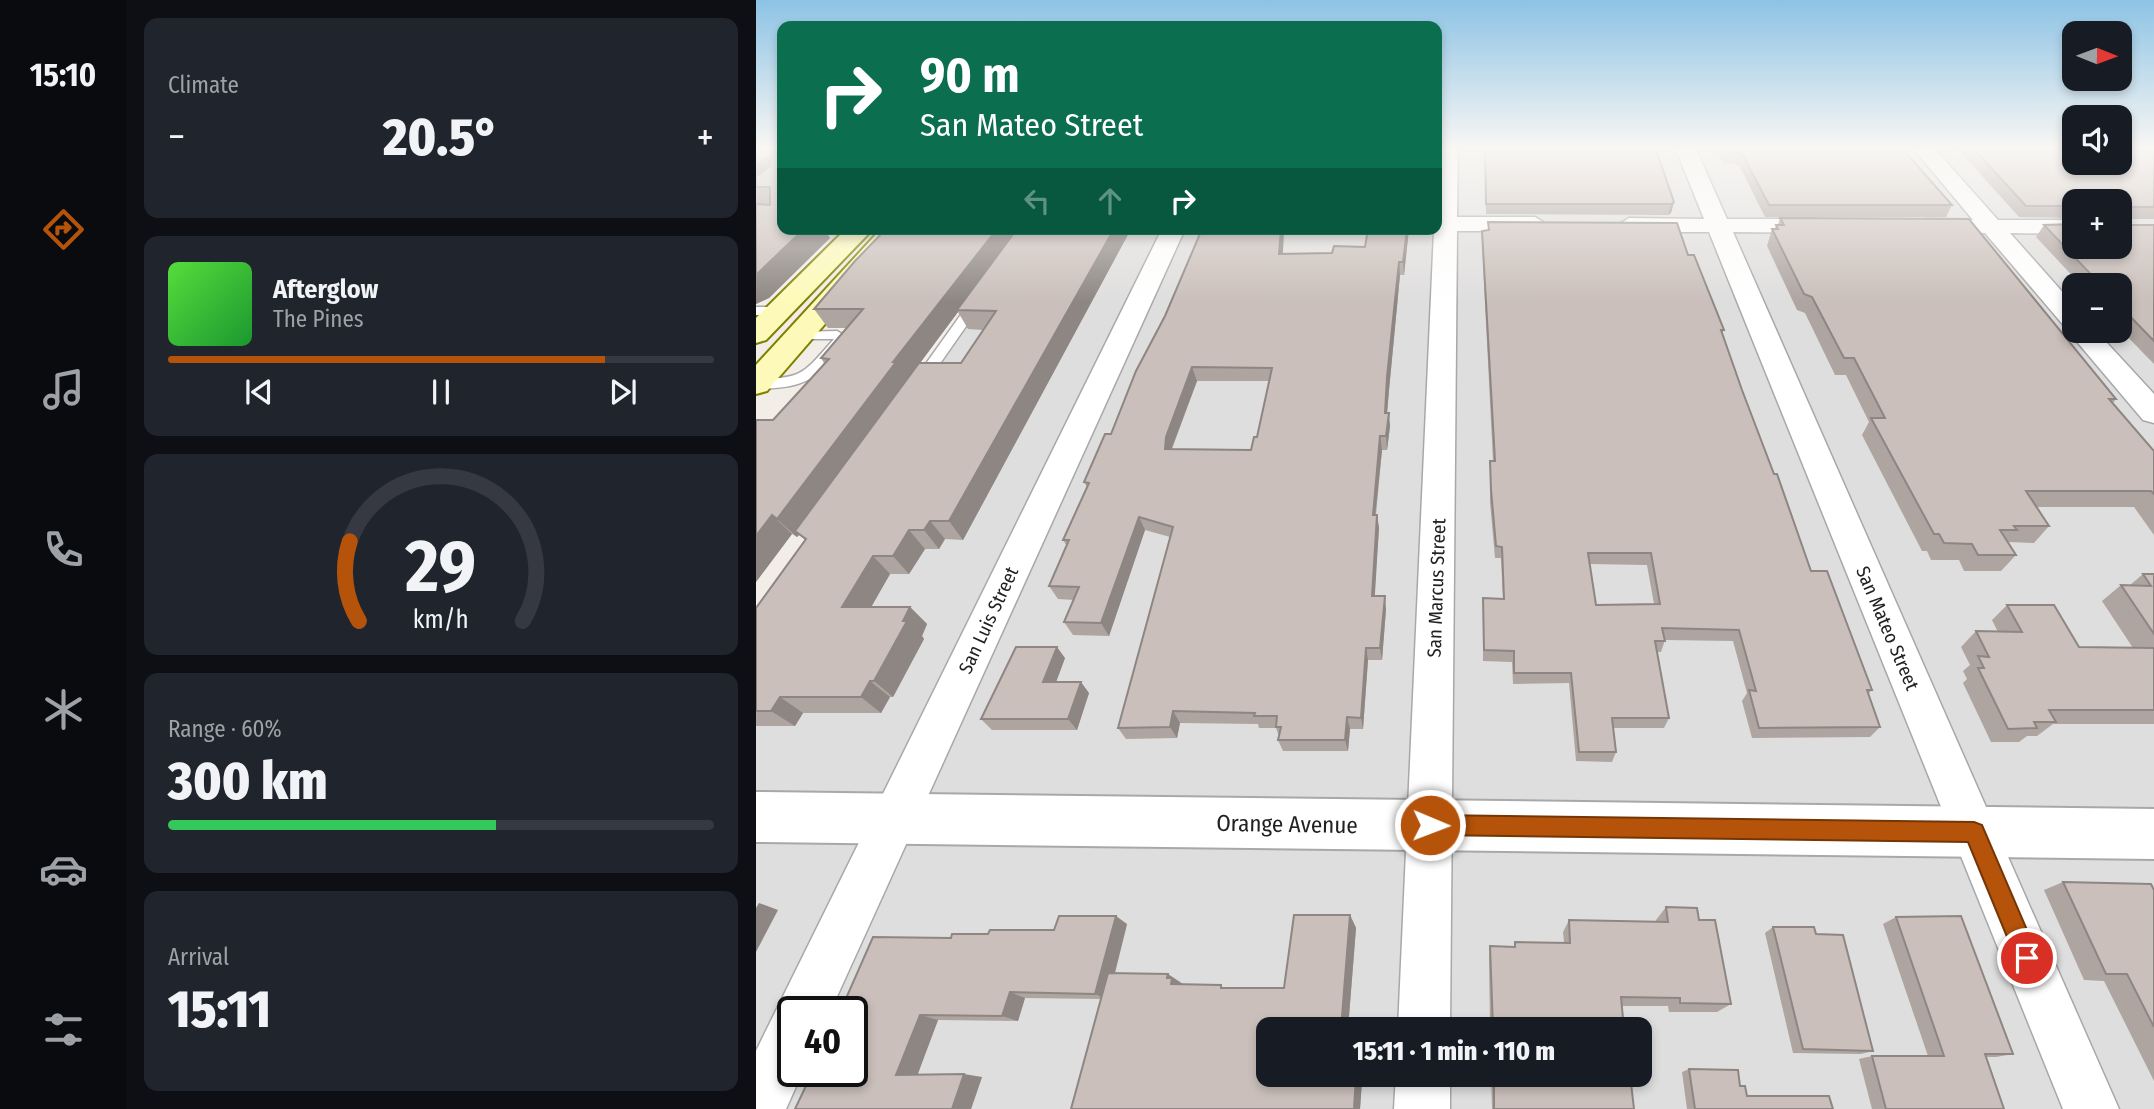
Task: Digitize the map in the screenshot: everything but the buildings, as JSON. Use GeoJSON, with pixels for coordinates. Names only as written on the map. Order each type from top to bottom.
{"type":"FeatureCollection","features":[{"type":"Feature","properties":{"kind":"main road"},"geometry":{"type":"LineString","coordinates":[[756,334],[767,311],[854,235]]}},
{"type":"Feature","properties":{"kind":"main road"},"geometry":{"type":"LineString","coordinates":[[756,384],[890,235]]}},
{"type":"Feature","properties":{"kind":"street","name":"San Mateo Street"},"geometry":{"type":"LineString","coordinates":[[1707,199],[2091,1109]]}},
{"type":"Feature","properties":{"kind":"street"},"geometry":{"type":"LineString","coordinates":[[1967,199],[2062,307]]}},
{"type":"Feature","properties":{"kind":"street"},"geometry":{"type":"LineString","coordinates":[[1442,223],[1553,224]]}},
{"type":"Feature","properties":{"kind":"street"},"geometry":{"type":"LineString","coordinates":[[1607,225],[1841,226]]}},
{"type":"Feature","properties":{"kind":"street"},"geometry":{"type":"LineString","coordinates":[[1909,226],[2062,227]]}},
{"type":"Feature","properties":{"kind":"street","name":"San Luis Street"},"geometry":{"type":"LineString","coordinates":[[811,996],[1171,235]]}},
{"type":"Feature","properties":{"kind":"street","name":"San Marcus Street"},"geometry":{"type":"LineString","coordinates":[[1424,1017],[1441,235]]}},
{"type":"Feature","properties":{"kind":"street"},"geometry":{"type":"LineString","coordinates":[[2093,343],[2154,413]]}},
{"type":"Feature","properties":{"kind":"street","name":"Orange Avenue"},"geometry":{"type":"LineString","coordinates":[[756,817],[2154,834]]}},
{"type":"Feature","properties":{"kind":"street"},"geometry":{"type":"LineString","coordinates":[[757,1109],[777,1067]]}},
{"type":"Feature","properties":{"kind":"street"},"geometry":{"type":"LineString","coordinates":[[1422,1109],[1423,1087]]}},
{"type":"Feature","properties":{"kind":"lane"},"geometry":{"type":"LineString","coordinates":[[909,398],[989,286]]}},
{"type":"Feature","properties":{"kind":"lane"},"geometry":{"type":"LineString","coordinates":[[756,384],[796,384],[805,380],[842,338],[837,335],[799,335]]}},
{"type":"Feature","properties":{"kind":"shaded area"},"geometry":{"type":"Polygon","coordinates":[[[1442,199],[2062,199],[2062,259],[2132,259],[2132,199],[2154,199],[2154,1109],[756,1109],[756,628],[1031,235],[1442,235],[1442,199]]]}},
{"type":"Feature","properties":{"kind":"route"},"geometry":{"type":"LineString","coordinates":[[1430,825],[1974,832],[2027,958]]}}]}
